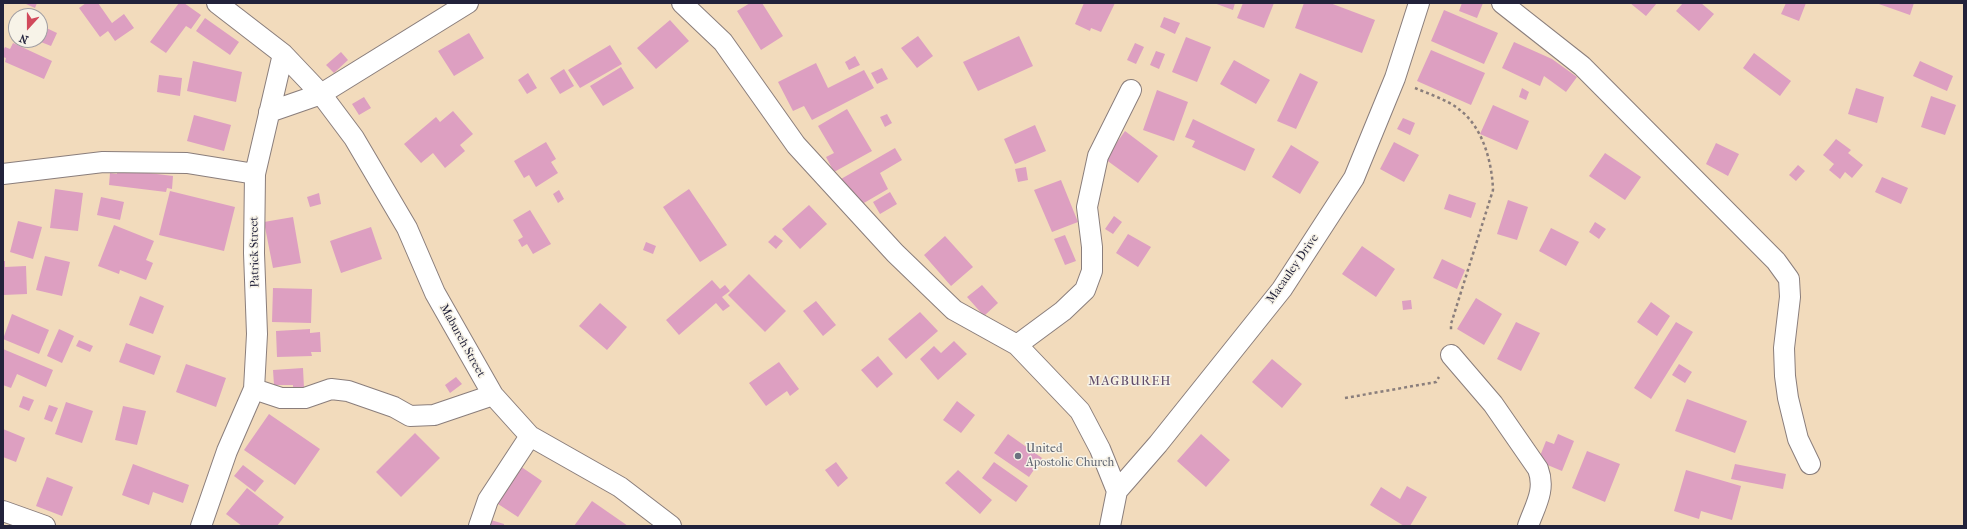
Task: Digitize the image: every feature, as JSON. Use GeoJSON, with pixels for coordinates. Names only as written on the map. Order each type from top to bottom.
{"type":"FeatureCollection","features":[{"type":"Feature","properties":{"kind":"street"},"geometry":{"type":"LineString","coordinates":[[217,3],[283,54]]}},
{"type":"Feature","properties":{"kind":"street"},"geometry":{"type":"LineString","coordinates":[[269,112],[320,94],[468,3]]}},
{"type":"Feature","properties":{"kind":"street"},"geometry":{"type":"LineString","coordinates":[[682,3],[723,42],[796,145],[895,253],[954,310],[1017,345],[1080,411],[1100,449],[1117,491]]}},
{"type":"Feature","properties":{"kind":"street","name":"Macauley Drive"},"geometry":{"type":"LineString","coordinates":[[1110,526],[1117,491],[1158,444],[1282,289],[1354,178],[1395,78],[1419,3]]}},
{"type":"Feature","properties":{"kind":"street"},"geometry":{"type":"LineString","coordinates":[[1502,3],[1582,66],[1776,261],[1789,279],[1790,297],[1784,348],[1785,376],[1798,439],[1810,464]]}},
{"type":"Feature","properties":{"kind":"street","name":"Mabureh Street"},"geometry":{"type":"LineString","coordinates":[[283,54],[320,94],[354,138],[407,228],[435,293],[493,395],[530,436],[620,487],[671,526]]}},
{"type":"Feature","properties":{"kind":"street","name":"Patrick Street"},"geometry":{"type":"LineString","coordinates":[[201,526],[227,451],[254,389],[257,334],[254,253],[255,174],[283,54]]}},
{"type":"Feature","properties":{"kind":"street"},"geometry":{"type":"LineString","coordinates":[[1017,345],[1064,311],[1085,290],[1092,271],[1092,247],[1087,207],[1098,156],[1131,90]]}},
{"type":"Feature","properties":{"kind":"street"},"geometry":{"type":"LineString","coordinates":[[3,174],[103,162],[187,163],[255,174]]}},
{"type":"Feature","properties":{"kind":"street"},"geometry":{"type":"LineString","coordinates":[[1451,355],[1493,404],[1538,469],[1542,479],[1542,489],[1528,526]]}},
{"type":"Feature","properties":{"kind":"street"},"geometry":{"type":"LineString","coordinates":[[254,389],[281,398],[304,398],[331,389],[348,391],[394,407],[410,416],[434,415],[493,395]]}},
{"type":"Feature","properties":{"kind":"street"},"geometry":{"type":"LineString","coordinates":[[479,526],[488,500],[530,436]]}},
{"type":"Feature","properties":{"kind":"street"},"geometry":{"type":"LineString","coordinates":[[3,511],[45,526]]}},
{"type":"Feature","properties":{"kind":"path"},"geometry":{"type":"LineString","coordinates":[[1345,398],[1436,382],[1451,355],[1451,324],[1493,190],[1492,173],[1477,127],[1459,109],[1395,78]]}},
{"type":"Feature","properties":{"kind":"building"},"geometry":{"type":"Polygon","coordinates":[[[27,3],[37,3],[35,8],[26,4],[27,3]]]}},
{"type":"Feature","properties":{"kind":"building"},"geometry":{"type":"Polygon","coordinates":[[[86,3],[98,3],[112,23],[124,14],[134,28],[115,41],[108,31],[100,37],[79,8],[86,3]]]}},
{"type":"Feature","properties":{"kind":"building"},"geometry":{"type":"Polygon","coordinates":[[[179,3],[184,3],[201,15],[191,29],[186,26],[166,53],[150,42],[179,3]]]}},
{"type":"Feature","properties":{"kind":"building"},"geometry":{"type":"Polygon","coordinates":[[[750,3],[762,3],[783,36],[761,50],[737,11],[750,3]]]}},
{"type":"Feature","properties":{"kind":"building"},"geometry":{"type":"Polygon","coordinates":[[[1084,3],[1115,3],[1101,32],[1091,28],[1090,31],[1075,24],[1084,3]]]}},
{"type":"Feature","properties":{"kind":"building"},"geometry":{"type":"Polygon","coordinates":[[[1214,3],[1235,3],[1233,10],[1214,3]]]}},
{"type":"Feature","properties":{"kind":"building"},"geometry":{"type":"Polygon","coordinates":[[[1243,3],[1274,3],[1264,28],[1237,18],[1243,3]]]}},
{"type":"Feature","properties":{"kind":"building"},"geometry":{"type":"Polygon","coordinates":[[[1304,3],[1330,3],[1375,20],[1362,53],[1295,28],[1304,3]]]}},
{"type":"Feature","properties":{"kind":"building"},"geometry":{"type":"Polygon","coordinates":[[[1462,3],[1483,3],[1477,18],[1459,11],[1462,3]]]}},
{"type":"Feature","properties":{"kind":"building"},"geometry":{"type":"Polygon","coordinates":[[[1630,3],[1657,3],[1646,16],[1630,3]]]}},
{"type":"Feature","properties":{"kind":"building"},"geometry":{"type":"Polygon","coordinates":[[[1683,3],[1701,3],[1714,14],[1699,31],[1676,11],[1683,3]]]}},
{"type":"Feature","properties":{"kind":"building"},"geometry":{"type":"Polygon","coordinates":[[[1786,3],[1806,3],[1799,21],[1781,14],[1786,3]]]}},
{"type":"Feature","properties":{"kind":"building"},"geometry":{"type":"Polygon","coordinates":[[[1876,3],[1914,3],[1910,15],[1876,3]]]}},
{"type":"Feature","properties":{"kind":"building"},"geometry":{"type":"Polygon","coordinates":[[[1444,10],[1498,33],[1484,64],[1431,41],[1444,10]]]}},
{"type":"Feature","properties":{"kind":"building"},"geometry":{"type":"Polygon","coordinates":[[[1164,17],[1180,23],[1175,34],[1160,27],[1164,17]]]}},
{"type":"Feature","properties":{"kind":"building"},"geometry":{"type":"Polygon","coordinates":[[[205,18],[239,42],[230,55],[196,31],[205,18]]]}},
{"type":"Feature","properties":{"kind":"building"},"geometry":{"type":"Polygon","coordinates":[[[670,20],[689,41],[656,69],[637,48],[670,20]]]}},
{"type":"Feature","properties":{"kind":"building"},"geometry":{"type":"Polygon","coordinates":[[[48,29],[57,33],[51,46],[48,45],[48,29]]]}},
{"type":"Feature","properties":{"kind":"building"},"geometry":{"type":"Polygon","coordinates":[[[469,33],[484,58],[454,76],[438,51],[469,33]]]}},
{"type":"Feature","properties":{"kind":"building"},"geometry":{"type":"Polygon","coordinates":[[[918,36],[933,56],[917,68],[901,48],[918,36]]]}},
{"type":"Feature","properties":{"kind":"building"},"geometry":{"type":"Polygon","coordinates":[[[1019,36],[1033,66],[978,91],[963,62],[1019,36]]]}},
{"type":"Feature","properties":{"kind":"building"},"geometry":{"type":"Polygon","coordinates":[[[1186,37],[1211,47],[1197,82],[1172,72],[1186,37]]]}},
{"type":"Feature","properties":{"kind":"building"},"geometry":{"type":"Polygon","coordinates":[[[1514,42],[1552,59],[1577,77],[1566,92],[1544,76],[1540,86],[1502,68],[1514,42]]]}},
{"type":"Feature","properties":{"kind":"building"},"geometry":{"type":"Polygon","coordinates":[[[1135,43],[1144,47],[1136,64],[1127,60],[1135,43]]]}},
{"type":"Feature","properties":{"kind":"building"},"geometry":{"type":"Polygon","coordinates":[[[610,45],[622,64],[580,88],[568,70],[610,45]]]}},
{"type":"Feature","properties":{"kind":"building"},"geometry":{"type":"Polygon","coordinates":[[[5,47],[10,49],[24,48],[52,61],[44,79],[5,62],[6,58],[3,57],[3,51],[5,47]]]}},
{"type":"Feature","properties":{"kind":"building"},"geometry":{"type":"Polygon","coordinates":[[[1431,50],[1485,73],[1471,105],[1417,81],[1431,50]]]}},
{"type":"Feature","properties":{"kind":"building"},"geometry":{"type":"Polygon","coordinates":[[[1156,51],[1165,54],[1159,69],[1150,65],[1156,51]]]}},
{"type":"Feature","properties":{"kind":"building"},"geometry":{"type":"Polygon","coordinates":[[[341,52],[348,60],[334,73],[326,65],[341,52]]]}},
{"type":"Feature","properties":{"kind":"building"},"geometry":{"type":"Polygon","coordinates":[[[1754,53],[1791,81],[1780,96],[1743,68],[1754,53]]]}},
{"type":"Feature","properties":{"kind":"building"},"geometry":{"type":"Polygon","coordinates":[[[855,56],[860,65],[849,70],[845,62],[855,56]]]}},
{"type":"Feature","properties":{"kind":"building"},"geometry":{"type":"Polygon","coordinates":[[[1234,60],[1270,80],[1256,104],[1220,84],[1234,60]]]}},
{"type":"Feature","properties":{"kind":"building"},"geometry":{"type":"Polygon","coordinates":[[[193,61],[242,72],[236,102],[187,91],[193,61]]]}},
{"type":"Feature","properties":{"kind":"building"},"geometry":{"type":"Polygon","coordinates":[[[1920,61],[1953,76],[1947,91],[1913,76],[1920,61]]]}},
{"type":"Feature","properties":{"kind":"building"},"geometry":{"type":"Polygon","coordinates":[[[816,63],[828,88],[864,70],[874,88],[812,120],[804,106],[793,111],[778,82],[816,63]]]}},
{"type":"Feature","properties":{"kind":"building"},"geometry":{"type":"Polygon","coordinates":[[[621,67],[634,88],[603,106],[590,86],[621,67]]]}},
{"type":"Feature","properties":{"kind":"building"},"geometry":{"type":"Polygon","coordinates":[[[882,68],[888,79],[877,84],[871,73],[882,68]]]}},
{"type":"Feature","properties":{"kind":"building"},"geometry":{"type":"Polygon","coordinates":[[[564,69],[574,86],[560,94],[550,78],[564,69]]]}},
{"type":"Feature","properties":{"kind":"building"},"geometry":{"type":"Polygon","coordinates":[[[528,73],[537,88],[527,94],[518,80],[528,73]]]}},
{"type":"Feature","properties":{"kind":"building"},"geometry":{"type":"Polygon","coordinates":[[[1300,73],[1318,82],[1296,129],[1277,121],[1300,73]]]}},
{"type":"Feature","properties":{"kind":"building"},"geometry":{"type":"Polygon","coordinates":[[[159,75],[182,78],[180,96],[157,92],[159,75]]]}},
{"type":"Feature","properties":{"kind":"building"},"geometry":{"type":"Polygon","coordinates":[[[1522,88],[1529,92],[1526,100],[1519,97],[1522,88]]]}},
{"type":"Feature","properties":{"kind":"building"},"geometry":{"type":"Polygon","coordinates":[[[1856,88],[1884,97],[1877,123],[1848,114],[1856,88]]]}},
{"type":"Feature","properties":{"kind":"building"},"geometry":{"type":"Polygon","coordinates":[[[1157,90],[1188,102],[1174,141],[1143,130],[1157,90]]]}},
{"type":"Feature","properties":{"kind":"building"},"geometry":{"type":"Polygon","coordinates":[[[1931,96],[1956,105],[1945,135],[1921,127],[1931,96]]]}},
{"type":"Feature","properties":{"kind":"building"},"geometry":{"type":"Polygon","coordinates":[[[364,97],[371,108],[359,115],[352,104],[364,97]]]}},
{"type":"Feature","properties":{"kind":"building"},"geometry":{"type":"Polygon","coordinates":[[[1493,105],[1529,121],[1517,150],[1480,134],[1493,105]]]}},
{"type":"Feature","properties":{"kind":"building"},"geometry":{"type":"Polygon","coordinates":[[[847,109],[872,151],[834,172],[826,157],[834,153],[818,126],[847,109]]]}},
{"type":"Feature","properties":{"kind":"building"},"geometry":{"type":"Polygon","coordinates":[[[453,111],[473,134],[460,145],[465,151],[445,168],[433,153],[421,163],[404,144],[436,117],[440,122],[453,111]]]}},
{"type":"Feature","properties":{"kind":"building"},"geometry":{"type":"Polygon","coordinates":[[[887,114],[892,123],[885,127],[880,117],[887,114]]]}},
{"type":"Feature","properties":{"kind":"building"},"geometry":{"type":"Polygon","coordinates":[[[194,115],[231,125],[224,151],[187,141],[194,115]]]}},
{"type":"Feature","properties":{"kind":"building"},"geometry":{"type":"Polygon","coordinates":[[[1403,118],[1415,123],[1410,135],[1397,129],[1403,118]]]}},
{"type":"Feature","properties":{"kind":"building"},"geometry":{"type":"Polygon","coordinates":[[[1193,119],[1255,149],[1245,171],[1192,147],[1195,141],[1185,137],[1193,119]]]}},
{"type":"Feature","properties":{"kind":"building"},"geometry":{"type":"Polygon","coordinates":[[[1035,125],[1046,151],[1015,164],[1004,139],[1035,125]]]}},
{"type":"Feature","properties":{"kind":"building"},"geometry":{"type":"Polygon","coordinates":[[[1125,131],[1158,156],[1138,183],[1105,159],[1125,131]]]}},
{"type":"Feature","properties":{"kind":"building"},"geometry":{"type":"Polygon","coordinates":[[[1836,139],[1851,150],[1848,153],[1863,165],[1852,178],[1845,172],[1840,179],[1829,170],[1834,164],[1823,155],[1836,139]]]}},
{"type":"Feature","properties":{"kind":"building"},"geometry":{"type":"Polygon","coordinates":[[[546,142],[556,159],[551,162],[558,173],[536,187],[529,175],[524,178],[514,161],[546,142]]]}},
{"type":"Feature","properties":{"kind":"building"},"geometry":{"type":"Polygon","coordinates":[[[1394,142],[1419,155],[1404,182],[1380,169],[1394,142]]]}},
{"type":"Feature","properties":{"kind":"building"},"geometry":{"type":"Polygon","coordinates":[[[1716,143],[1739,154],[1728,176],[1706,164],[1716,143]]]}},
{"type":"Feature","properties":{"kind":"building"},"geometry":{"type":"Polygon","coordinates":[[[1291,145],[1319,162],[1300,194],[1272,177],[1291,145]]]}},
{"type":"Feature","properties":{"kind":"building"},"geometry":{"type":"Polygon","coordinates":[[[895,148],[902,160],[880,173],[888,189],[857,207],[841,179],[895,148]]]}},
{"type":"Feature","properties":{"kind":"building"},"geometry":{"type":"Polygon","coordinates":[[[1605,153],[1641,177],[1625,200],[1589,176],[1605,153]]]}},
{"type":"Feature","properties":{"kind":"building"},"geometry":{"type":"Polygon","coordinates":[[[1798,165],[1805,171],[1796,181],[1789,175],[1798,165]]]}},
{"type":"Feature","properties":{"kind":"building"},"geometry":{"type":"Polygon","coordinates":[[[1026,167],[1028,180],[1018,182],[1015,169],[1026,167]]]}},
{"type":"Feature","properties":{"kind":"building"},"geometry":{"type":"Polygon","coordinates":[[[117,169],[173,176],[172,189],[167,188],[166,192],[109,185],[110,173],[117,174],[117,169]]]}},
{"type":"Feature","properties":{"kind":"building"},"geometry":{"type":"Polygon","coordinates":[[[1882,177],[1908,188],[1901,204],[1875,192],[1882,177]]]}},
{"type":"Feature","properties":{"kind":"building"},"geometry":{"type":"Polygon","coordinates":[[[1061,180],[1078,222],[1052,232],[1034,190],[1061,180]]]}},
{"type":"Feature","properties":{"kind":"building"},"geometry":{"type":"Polygon","coordinates":[[[55,189],[83,193],[78,231],[50,228],[55,189]]]}},
{"type":"Feature","properties":{"kind":"building"},"geometry":{"type":"Polygon","coordinates":[[[689,189],[727,245],[700,262],[663,207],[689,189]]]}},
{"type":"Feature","properties":{"kind":"building"},"geometry":{"type":"Polygon","coordinates":[[[559,190],[564,199],[558,203],[553,194],[559,190]]]}},
{"type":"Feature","properties":{"kind":"building"},"geometry":{"type":"Polygon","coordinates":[[[170,191],[235,207],[224,251],[159,235],[170,191]]]}},
{"type":"Feature","properties":{"kind":"building"},"geometry":{"type":"Polygon","coordinates":[[[890,192],[897,204],[880,214],[873,202],[890,192]]]}},
{"type":"Feature","properties":{"kind":"building"},"geometry":{"type":"Polygon","coordinates":[[[319,193],[321,204],[310,207],[307,197],[319,193]]]}},
{"type":"Feature","properties":{"kind":"building"},"geometry":{"type":"Polygon","coordinates":[[[1449,194],[1476,203],[1471,218],[1444,209],[1449,194]]]}},
{"type":"Feature","properties":{"kind":"building"},"geometry":{"type":"Polygon","coordinates":[[[101,197],[124,202],[120,220],[97,215],[101,197]]]}},
{"type":"Feature","properties":{"kind":"building"},"geometry":{"type":"Polygon","coordinates":[[[1508,200],[1528,207],[1517,240],[1497,234],[1508,200]]]}},
{"type":"Feature","properties":{"kind":"building"},"geometry":{"type":"Polygon","coordinates":[[[809,205],[827,224],[800,249],[782,229],[809,205]]]}},
{"type":"Feature","properties":{"kind":"building"},"geometry":{"type":"Polygon","coordinates":[[[530,210],[551,244],[533,254],[527,244],[522,247],[518,240],[523,237],[513,220],[530,210]]]}},
{"type":"Feature","properties":{"kind":"building"},"geometry":{"type":"Polygon","coordinates":[[[1114,216],[1122,222],[1113,234],[1105,229],[1114,216]]]}},
{"type":"Feature","properties":{"kind":"building"},"geometry":{"type":"Polygon","coordinates":[[[293,217],[301,263],[273,268],[264,222],[293,217]]]}},
{"type":"Feature","properties":{"kind":"building"},"geometry":{"type":"Polygon","coordinates":[[[18,221],[42,227],[33,259],[10,252],[18,221]]]}},
{"type":"Feature","properties":{"kind":"building"},"geometry":{"type":"Polygon","coordinates":[[[1595,222],[1606,229],[1599,239],[1589,232],[1595,222]]]}},
{"type":"Feature","properties":{"kind":"building"},"geometry":{"type":"Polygon","coordinates":[[[114,225],[154,241],[146,260],[153,263],[146,280],[120,270],[119,274],[98,266],[114,225]]]}},
{"type":"Feature","properties":{"kind":"building"},"geometry":{"type":"Polygon","coordinates":[[[371,227],[382,259],[341,273],[330,241],[371,227]]]}},
{"type":"Feature","properties":{"kind":"building"},"geometry":{"type":"Polygon","coordinates":[[[1551,228],[1579,242],[1566,266],[1539,251],[1551,228]]]}},
{"type":"Feature","properties":{"kind":"building"},"geometry":{"type":"Polygon","coordinates":[[[1128,234],[1151,247],[1138,267],[1116,253],[1128,234]]]}},
{"type":"Feature","properties":{"kind":"building"},"geometry":{"type":"Polygon","coordinates":[[[775,235],[783,241],[776,249],[768,242],[775,235]]]}},
{"type":"Feature","properties":{"kind":"building"},"geometry":{"type":"Polygon","coordinates":[[[1065,235],[1076,261],[1065,265],[1054,239],[1065,235]]]}},
{"type":"Feature","properties":{"kind":"building"},"geometry":{"type":"Polygon","coordinates":[[[945,236],[973,267],[951,286],[924,255],[945,236]]]}},
{"type":"Feature","properties":{"kind":"building"},"geometry":{"type":"Polygon","coordinates":[[[646,242],[656,246],[653,254],[643,250],[646,242]]]}},
{"type":"Feature","properties":{"kind":"building"},"geometry":{"type":"Polygon","coordinates":[[[1362,246],[1395,269],[1376,297],[1342,274],[1362,246]]]}},
{"type":"Feature","properties":{"kind":"building"},"geometry":{"type":"Polygon","coordinates":[[[45,256],[70,262],[62,296],[36,290],[45,256]]]}},
{"type":"Feature","properties":{"kind":"building"},"geometry":{"type":"Polygon","coordinates":[[[1442,259],[1465,270],[1457,289],[1433,278],[1442,259]]]}},
{"type":"Feature","properties":{"kind":"building"},"geometry":{"type":"Polygon","coordinates":[[[3,261],[5,261],[5,267],[26,266],[27,294],[3,295],[3,261]]]}},
{"type":"Feature","properties":{"kind":"building"},"geometry":{"type":"Polygon","coordinates":[[[749,274],[786,311],[765,332],[728,295],[749,274]]]}},
{"type":"Feature","properties":{"kind":"building"},"geometry":{"type":"Polygon","coordinates":[[[712,280],[720,289],[725,285],[730,291],[722,297],[730,306],[723,311],[716,303],[679,335],[666,320],[712,280]]]}},
{"type":"Feature","properties":{"kind":"building"},"geometry":{"type":"Polygon","coordinates":[[[982,285],[998,303],[984,316],[967,297],[982,285]]]}},
{"type":"Feature","properties":{"kind":"building"},"geometry":{"type":"Polygon","coordinates":[[[273,288],[312,289],[311,323],[272,322],[273,288]]]}},
{"type":"Feature","properties":{"kind":"building"},"geometry":{"type":"Polygon","coordinates":[[[140,296],[164,306],[153,334],[129,325],[140,296]]]}},
{"type":"Feature","properties":{"kind":"building"},"geometry":{"type":"Polygon","coordinates":[[[1476,298],[1502,314],[1484,345],[1457,329],[1476,298]]]}},
{"type":"Feature","properties":{"kind":"building"},"geometry":{"type":"Polygon","coordinates":[[[1411,300],[1412,309],[1403,310],[1402,301],[1411,300]]]}},
{"type":"Feature","properties":{"kind":"building"},"geometry":{"type":"Polygon","coordinates":[[[816,301],[836,325],[823,336],[803,311],[816,301]]]}},
{"type":"Feature","properties":{"kind":"building"},"geometry":{"type":"Polygon","coordinates":[[[1651,302],[1670,316],[1657,336],[1637,322],[1651,302]]]}},
{"type":"Feature","properties":{"kind":"building"},"geometry":{"type":"Polygon","coordinates":[[[600,303],[627,327],[607,350],[579,326],[600,303]]]}},
{"type":"Feature","properties":{"kind":"building"},"geometry":{"type":"Polygon","coordinates":[[[920,312],[938,331],[906,359],[888,339],[920,312]]]}},
{"type":"Feature","properties":{"kind":"building"},"geometry":{"type":"Polygon","coordinates":[[[12,314],[49,330],[39,354],[3,339],[12,314]]]}},
{"type":"Feature","properties":{"kind":"building"},"geometry":{"type":"Polygon","coordinates":[[[1516,322],[1540,333],[1521,371],[1497,359],[1516,322]]]}},
{"type":"Feature","properties":{"kind":"building"},"geometry":{"type":"Polygon","coordinates":[[[1676,322],[1693,332],[1651,399],[1634,388],[1676,322]]]}},
{"type":"Feature","properties":{"kind":"building"},"geometry":{"type":"Polygon","coordinates":[[[59,329],[74,336],[62,363],[47,356],[59,329]]]}},
{"type":"Feature","properties":{"kind":"building"},"geometry":{"type":"Polygon","coordinates":[[[310,329],[310,333],[320,332],[321,352],[311,352],[312,356],[277,357],[276,331],[310,329]]]}},
{"type":"Feature","properties":{"kind":"building"},"geometry":{"type":"Polygon","coordinates":[[[79,340],[93,346],[90,352],[76,346],[79,340]]]}},
{"type":"Feature","properties":{"kind":"building"},"geometry":{"type":"Polygon","coordinates":[[[954,341],[967,354],[938,380],[920,359],[934,346],[941,353],[954,341]]]}},
{"type":"Feature","properties":{"kind":"building"},"geometry":{"type":"Polygon","coordinates":[[[126,343],[161,356],[154,375],[119,362],[126,343]]]}},
{"type":"Feature","properties":{"kind":"building"},"geometry":{"type":"Polygon","coordinates":[[[3,349],[53,370],[46,387],[17,374],[11,388],[3,385],[3,349]]]}},
{"type":"Feature","properties":{"kind":"building"},"geometry":{"type":"Polygon","coordinates":[[[878,356],[893,374],[877,388],[861,370],[878,356]]]}},
{"type":"Feature","properties":{"kind":"building"},"geometry":{"type":"Polygon","coordinates":[[[1272,359],[1302,384],[1282,408],[1252,382],[1272,359]]]}},
{"type":"Feature","properties":{"kind":"building"},"geometry":{"type":"Polygon","coordinates":[[[779,362],[799,389],[790,396],[787,391],[766,406],[749,383],[779,362]]]}},
{"type":"Feature","properties":{"kind":"building"},"geometry":{"type":"Polygon","coordinates":[[[186,364],[226,378],[216,407],[176,392],[186,364]]]}},
{"type":"Feature","properties":{"kind":"building"},"geometry":{"type":"Polygon","coordinates":[[[1679,364],[1692,372],[1685,383],[1672,375],[1679,364]]]}},
{"type":"Feature","properties":{"kind":"building"},"geometry":{"type":"Polygon","coordinates":[[[303,368],[304,388],[293,388],[293,385],[274,385],[273,370],[303,368]]]}},
{"type":"Feature","properties":{"kind":"building"},"geometry":{"type":"Polygon","coordinates":[[[456,377],[462,384],[450,393],[445,385],[456,377]]]}},
{"type":"Feature","properties":{"kind":"building"},"geometry":{"type":"Polygon","coordinates":[[[23,396],[34,400],[29,411],[19,407],[23,396]]]}},
{"type":"Feature","properties":{"kind":"building"},"geometry":{"type":"Polygon","coordinates":[[[1687,399],[1747,421],[1735,453],[1675,431],[1687,399]]]}},
{"type":"Feature","properties":{"kind":"building"},"geometry":{"type":"Polygon","coordinates":[[[957,401],[975,415],[961,433],[943,420],[957,401]]]}},
{"type":"Feature","properties":{"kind":"building"},"geometry":{"type":"Polygon","coordinates":[[[66,402],[93,411],[82,443],[55,434],[66,402]]]}},
{"type":"Feature","properties":{"kind":"building"},"geometry":{"type":"Polygon","coordinates":[[[49,405],[58,408],[52,422],[44,419],[49,405]]]}},
{"type":"Feature","properties":{"kind":"building"},"geometry":{"type":"Polygon","coordinates":[[[123,406],[146,411],[137,445],[115,440],[123,406]]]}},
{"type":"Feature","properties":{"kind":"building"},"geometry":{"type":"Polygon","coordinates":[[[269,414],[320,449],[295,485],[244,450],[269,414]]]}},
{"type":"Feature","properties":{"kind":"building"},"geometry":{"type":"Polygon","coordinates":[[[3,429],[25,438],[16,462],[3,457],[3,429]]]}},
{"type":"Feature","properties":{"kind":"building"},"geometry":{"type":"Polygon","coordinates":[[[415,433],[440,458],[401,497],[376,472],[415,433]]]}},
{"type":"Feature","properties":{"kind":"building","name":"United Apostolic Church"},"geometry":{"type":"Polygon","coordinates":[[[1008,434],[1042,458],[1029,477],[994,453],[1008,434]]]}},
{"type":"Feature","properties":{"kind":"building"},"geometry":{"type":"Polygon","coordinates":[[[1201,434],[1230,460],[1206,487],[1177,461],[1201,434]]]}},
{"type":"Feature","properties":{"kind":"building"},"geometry":{"type":"Polygon","coordinates":[[[1558,434],[1574,441],[1562,471],[1538,461],[1546,441],[1554,444],[1558,434]]]}},
{"type":"Feature","properties":{"kind":"building"},"geometry":{"type":"Polygon","coordinates":[[[1587,451],[1620,464],[1605,502],[1572,488],[1587,451]]]}},
{"type":"Feature","properties":{"kind":"building"},"geometry":{"type":"Polygon","coordinates":[[[836,462],[848,478],[838,487],[825,470],[836,462]]]}},
{"type":"Feature","properties":{"kind":"building"},"geometry":{"type":"Polygon","coordinates":[[[994,462],[1028,486],[1016,502],[982,478],[994,462]]]}},
{"type":"Feature","properties":{"kind":"building"},"geometry":{"type":"Polygon","coordinates":[[[133,464],[189,485],[183,503],[153,492],[149,505],[122,495],[133,464]]]}},
{"type":"Feature","properties":{"kind":"building"},"geometry":{"type":"Polygon","coordinates":[[[1735,464],[1786,474],[1783,489],[1731,479],[1735,464]]]}},
{"type":"Feature","properties":{"kind":"building"},"geometry":{"type":"Polygon","coordinates":[[[243,465],[264,481],[255,492],[234,476],[243,465]]]}},
{"type":"Feature","properties":{"kind":"building"},"geometry":{"type":"Polygon","coordinates":[[[520,466],[542,481],[518,517],[495,502],[520,466]]]}},
{"type":"Feature","properties":{"kind":"building"},"geometry":{"type":"Polygon","coordinates":[[[958,470],[992,500],[980,514],[945,483],[958,470]]]}},
{"type":"Feature","properties":{"kind":"building"},"geometry":{"type":"Polygon","coordinates":[[[1686,470],[1741,486],[1732,520],[1701,511],[1699,519],[1674,511],[1686,470]]]}},
{"type":"Feature","properties":{"kind":"building"},"geometry":{"type":"Polygon","coordinates":[[[47,477],[73,487],[62,516],[36,506],[47,477]]]}},
{"type":"Feature","properties":{"kind":"building"},"geometry":{"type":"Polygon","coordinates":[[[1407,486],[1427,497],[1410,526],[1404,526],[1370,505],[1381,487],[1400,499],[1407,486]]]}},
{"type":"Feature","properties":{"kind":"building"},"geometry":{"type":"Polygon","coordinates":[[[247,488],[284,517],[277,526],[242,526],[226,514],[247,488]]]}},
{"type":"Feature","properties":{"kind":"building"},"geometry":{"type":"Polygon","coordinates":[[[592,501],[628,526],[574,526],[592,501]]]}},
{"type":"Feature","properties":{"kind":"building"},"geometry":{"type":"Polygon","coordinates":[[[491,520],[504,524],[504,526],[490,526],[491,520]]]}},
{"type":"Feature","properties":{"kind":"place","name":"United Apostolic Church"},"geometry":{"type":"Point","coordinates":[1018,456]}},
{"type":"Feature","properties":{"kind":"district","name":"MAGBUREH"},"geometry":{"type":"Point","coordinates":[1130,382]}}]}
